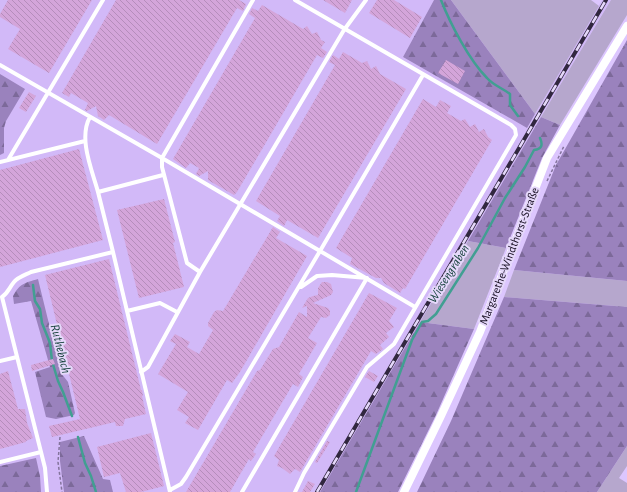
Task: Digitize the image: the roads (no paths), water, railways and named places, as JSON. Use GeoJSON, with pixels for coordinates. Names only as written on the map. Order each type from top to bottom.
{"type":"FeatureCollection","features":[{"type":"Feature","properties":{"kind":"street","name":"Margarethe-Windthorst-Straße"},"geometry":{"type":"LineString","coordinates":[[404,492],[480,332],[547,158],[627,26]]}},
{"type":"Feature","properties":{"kind":"lane"},"geometry":{"type":"LineString","coordinates":[[8,160],[103,0]]}},
{"type":"Feature","properties":{"kind":"lane"},"geometry":{"type":"LineString","coordinates":[[200,272],[187,263],[163,175],[161,162],[253,0]]}},
{"type":"Feature","properties":{"kind":"lane"},"geometry":{"type":"LineString","coordinates":[[295,0],[344,30],[511,125],[515,129],[516,135],[394,344],[367,368],[304,473],[295,492]]}},
{"type":"Feature","properties":{"kind":"lane"},"geometry":{"type":"LineString","coordinates":[[141,372],[148,367],[200,272],[242,204],[344,30],[366,0]]}},
{"type":"Feature","properties":{"kind":"lane"},"geometry":{"type":"LineString","coordinates":[[0,65],[242,204],[415,307]]}},
{"type":"Feature","properties":{"kind":"lane"},"geometry":{"type":"LineString","coordinates":[[90,117],[86,124],[85,141],[128,311],[141,372],[170,491],[181,484],[186,477],[299,288],[423,75]]}},
{"type":"Feature","properties":{"kind":"lane"},"geometry":{"type":"LineString","coordinates":[[0,162],[85,141]]}},
{"type":"Feature","properties":{"kind":"lane"},"geometry":{"type":"LineString","coordinates":[[98,192],[163,175]]}},
{"type":"Feature","properties":{"kind":"lane"},"geometry":{"type":"LineString","coordinates":[[47,492],[45,468],[1,297],[20,277],[31,272],[113,252]]}},
{"type":"Feature","properties":{"kind":"lane"},"geometry":{"type":"LineString","coordinates":[[299,288],[317,276],[332,275],[367,278]]}},
{"type":"Feature","properties":{"kind":"lane"},"geometry":{"type":"LineString","coordinates":[[242,492],[367,278]]}},
{"type":"Feature","properties":{"kind":"lane"},"geometry":{"type":"LineString","coordinates":[[128,311],[160,303],[177,312]]}},
{"type":"Feature","properties":{"kind":"lane"},"geometry":{"type":"LineString","coordinates":[[0,361],[17,357]]}},
{"type":"Feature","properties":{"kind":"lane"},"geometry":{"type":"LineString","coordinates":[[0,462],[41,452]]}},
{"type":"Feature","properties":{"kind":"waterway","name":"Wiesengraben"},"geometry":{"type":"LineString","coordinates":[[441,0],[449,19],[473,61],[489,80],[510,94],[510,105],[518,116]]}},
{"type":"Feature","properties":{"kind":"waterway","name":"Wiesengraben"},"geometry":{"type":"LineString","coordinates":[[356,492],[412,340],[422,322],[428,321],[436,314],[478,248],[505,198],[534,150],[539,149],[541,146],[540,138]]}},
{"type":"Feature","properties":{"kind":"waterway","name":"Ruthebach"},"geometry":{"type":"LineString","coordinates":[[33,285],[35,301],[40,309],[42,323],[50,343],[52,361],[72,416]]}},
{"type":"Feature","properties":{"kind":"waterway","name":"Ruthebach"},"geometry":{"type":"LineString","coordinates":[[78,437],[85,463],[96,492]]}},
{"type":"Feature","properties":{"kind":"railway"},"geometry":{"type":"LineString","coordinates":[[317,492],[606,0]]}}]}
